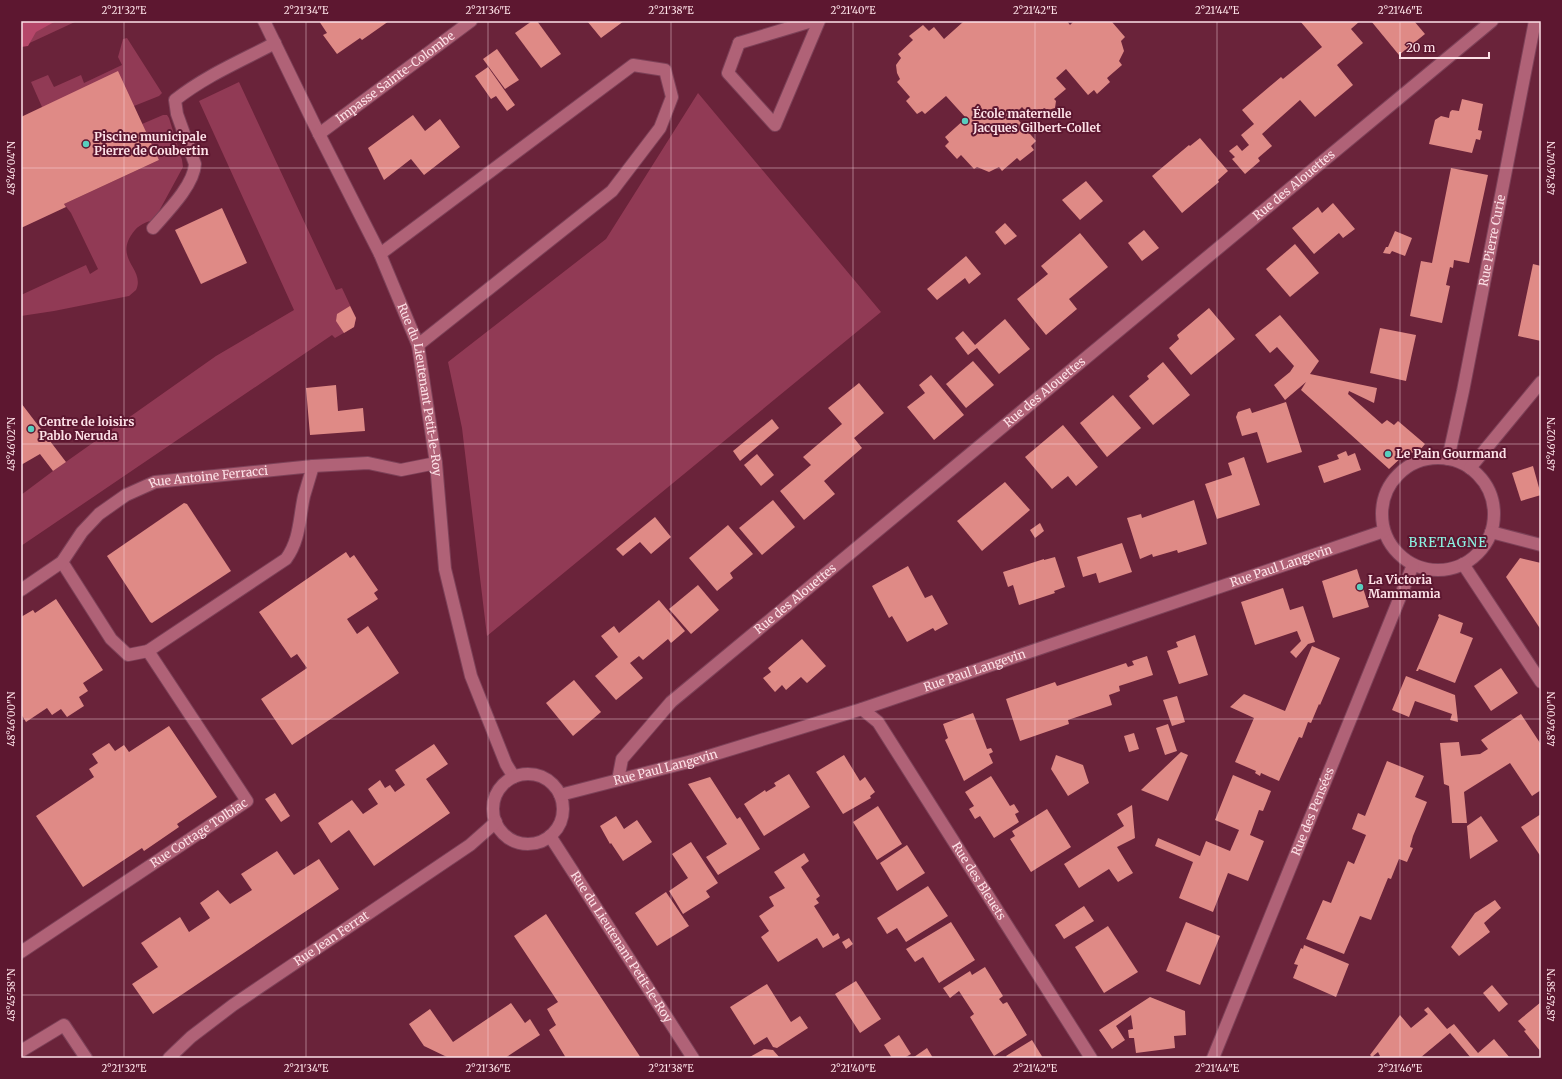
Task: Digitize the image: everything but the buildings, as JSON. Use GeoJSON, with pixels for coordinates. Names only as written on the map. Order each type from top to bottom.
{"type":"FeatureCollection","features":[{"type":"Feature","properties":{"kind":"street","name":"Rue du Lieutenant Petit-le-Roy"},"geometry":{"type":"LineString","coordinates":[[264,21],[380,254],[418,345],[436,463],[445,569],[471,676],[506,764],[514,777]]}},
{"type":"Feature","properties":{"kind":"street","name":"Impasse Sainte-Colombe"},"geometry":{"type":"LineString","coordinates":[[319,134],[471,21]]}},
{"type":"Feature","properties":{"kind":"street"},"geometry":{"type":"LineString","coordinates":[[812,21],[739,43],[728,73],[776,125],[819,21]]}},
{"type":"Feature","properties":{"kind":"street","name":"Rue des Alouettes"},"geometry":{"type":"LineString","coordinates":[[618,780],[622,759],[672,702],[1492,21]]}},
{"type":"Feature","properties":{"kind":"street","name":"Rue Pierre Curie"},"geometry":{"type":"LineString","coordinates":[[1448,459],[1463,391],[1535,21]]}},
{"type":"Feature","properties":{"kind":"street"},"geometry":{"type":"LineString","coordinates":[[153,228],[175,204],[194,170],[195,164],[177,114],[175,100],[186,91],[215,73],[275,43]]}},
{"type":"Feature","properties":{"kind":"street"},"geometry":{"type":"LineString","coordinates":[[380,254],[634,65],[665,70],[672,97],[660,128],[612,191],[418,345]]}},
{"type":"Feature","properties":{"kind":"street"},"geometry":{"type":"LineString","coordinates":[[1470,468],[1541,382]]}},
{"type":"Feature","properties":{"kind":"street"},"geometry":{"type":"LineString","coordinates":[[1428,459],[1448,459],[1459,462],[1470,468],[1483,480],[1491,496],[1494,514],[1491,532],[1485,545],[1475,556],[1463,564],[1447,569],[1430,570],[1413,565],[1390,545],[1384,531],[1381,512],[1385,493],[1395,477],[1410,465],[1428,459]]}},
{"type":"Feature","properties":{"kind":"street","name":"Rue Antoine Ferracci"},"geometry":{"type":"LineString","coordinates":[[21,590],[62,562],[82,532],[99,514],[126,495],[155,482],[313,466],[368,463],[401,470],[436,463]]}},
{"type":"Feature","properties":{"kind":"street"},"geometry":{"type":"LineString","coordinates":[[62,562],[111,639],[128,655],[148,651],[286,559],[296,542],[302,520],[304,497],[313,466]]}},
{"type":"Feature","properties":{"kind":"street","name":"Rue Paul Langevin"},"geometry":{"type":"LineString","coordinates":[[560,795],[696,760],[862,709],[1384,531]]}},
{"type":"Feature","properties":{"kind":"street"},"geometry":{"type":"LineString","coordinates":[[1491,532],[1541,545]]}},
{"type":"Feature","properties":{"kind":"street"},"geometry":{"type":"LineString","coordinates":[[1463,564],[1541,682]]}},
{"type":"Feature","properties":{"kind":"street","name":"Rue des Pensées"},"geometry":{"type":"LineString","coordinates":[[1213,1058],[1413,565]]}},
{"type":"Feature","properties":{"kind":"street","name":"Rue Cottage Tolbiac"},"geometry":{"type":"LineString","coordinates":[[21,952],[247,801],[148,651]]}},
{"type":"Feature","properties":{"kind":"street","name":"Rue des Bleuets"},"geometry":{"type":"LineString","coordinates":[[862,709],[878,722],[1091,1058]]}},
{"type":"Feature","properties":{"kind":"street"},"geometry":{"type":"LineString","coordinates":[[530,775],[546,779],[554,786],[560,795],[563,806],[562,817],[558,828],[541,842],[530,844],[520,843],[510,839],[502,832],[496,822],[493,812],[494,802],[498,792],[505,783],[514,777],[530,775]]}},
{"type":"Feature","properties":{"kind":"street","name":"Rue Jean Ferrat"},"geometry":{"type":"LineString","coordinates":[[169,1058],[191,1037],[233,1006],[470,845],[496,822]]}},
{"type":"Feature","properties":{"kind":"street","name":"Rue du Lieutenant Petit-le-Roy"},"geometry":{"type":"LineString","coordinates":[[550,836],[693,1058]]}},
{"type":"Feature","properties":{"kind":"street"},"geometry":{"type":"LineString","coordinates":[[21,1051],[64,1025],[86,1058]]}},
{"type":"Feature","properties":{"kind":"shaded area"},"geometry":{"type":"Polygon","coordinates":[[[21,21],[77,21],[21,47],[21,21]]]}},
{"type":"Feature","properties":{"kind":"shaded area"},"geometry":{"type":"Polygon","coordinates":[[[21,21],[56,21],[36,32],[28,46],[21,47],[21,21]]]}},
{"type":"Feature","properties":{"kind":"shaded area"},"geometry":{"type":"Polygon","coordinates":[[[127,38],[162,93],[159,96],[134,106],[42,107],[31,82],[48,75],[54,87],[81,75],[84,83],[122,65],[118,57],[123,39],[127,38]]]}},
{"type":"Feature","properties":{"kind":"shaded area"},"geometry":{"type":"Polygon","coordinates":[[[239,82],[336,290],[342,288],[356,318],[354,327],[335,338],[332,335],[21,546],[21,495],[216,356],[294,310],[199,101],[239,82]]]}},
{"type":"Feature","properties":{"kind":"shaded area"},"geometry":{"type":"Polygon","coordinates":[[[698,93],[881,312],[487,636],[462,428],[448,362],[606,239],[698,93]]]}},
{"type":"Feature","properties":{"kind":"shaded area"},"geometry":{"type":"Polygon","coordinates":[[[163,115],[167,115],[169,118],[183,167],[158,213],[157,220],[142,224],[135,230],[129,240],[126,249],[127,256],[137,275],[138,282],[136,290],[129,296],[21,316],[21,295],[86,265],[90,274],[98,269],[71,213],[64,204],[159,160],[142,124],[163,115]]]}},
{"type":"Feature","properties":{"kind":"place","name":"École maternelle Jacques Gilbert-Collet"},"geometry":{"type":"Point","coordinates":[965,121]}},
{"type":"Feature","properties":{"kind":"place","name":"Piscine municipale Pierre de Coubertin"},"geometry":{"type":"Point","coordinates":[86,144]}},
{"type":"Feature","properties":{"kind":"place","name":"Centre de loisirs Pablo Neruda"},"geometry":{"type":"Point","coordinates":[31,429]}},
{"type":"Feature","properties":{"kind":"place","name":"Le Pain Gourmand"},"geometry":{"type":"Point","coordinates":[1388,454]}},
{"type":"Feature","properties":{"kind":"place","name":"La Victoria Mammamia"},"geometry":{"type":"Point","coordinates":[1360,587]}},
{"type":"Feature","properties":{"kind":"district","name":"BRETAGNE"},"geometry":{"type":"Point","coordinates":[1448,542]}}]}
